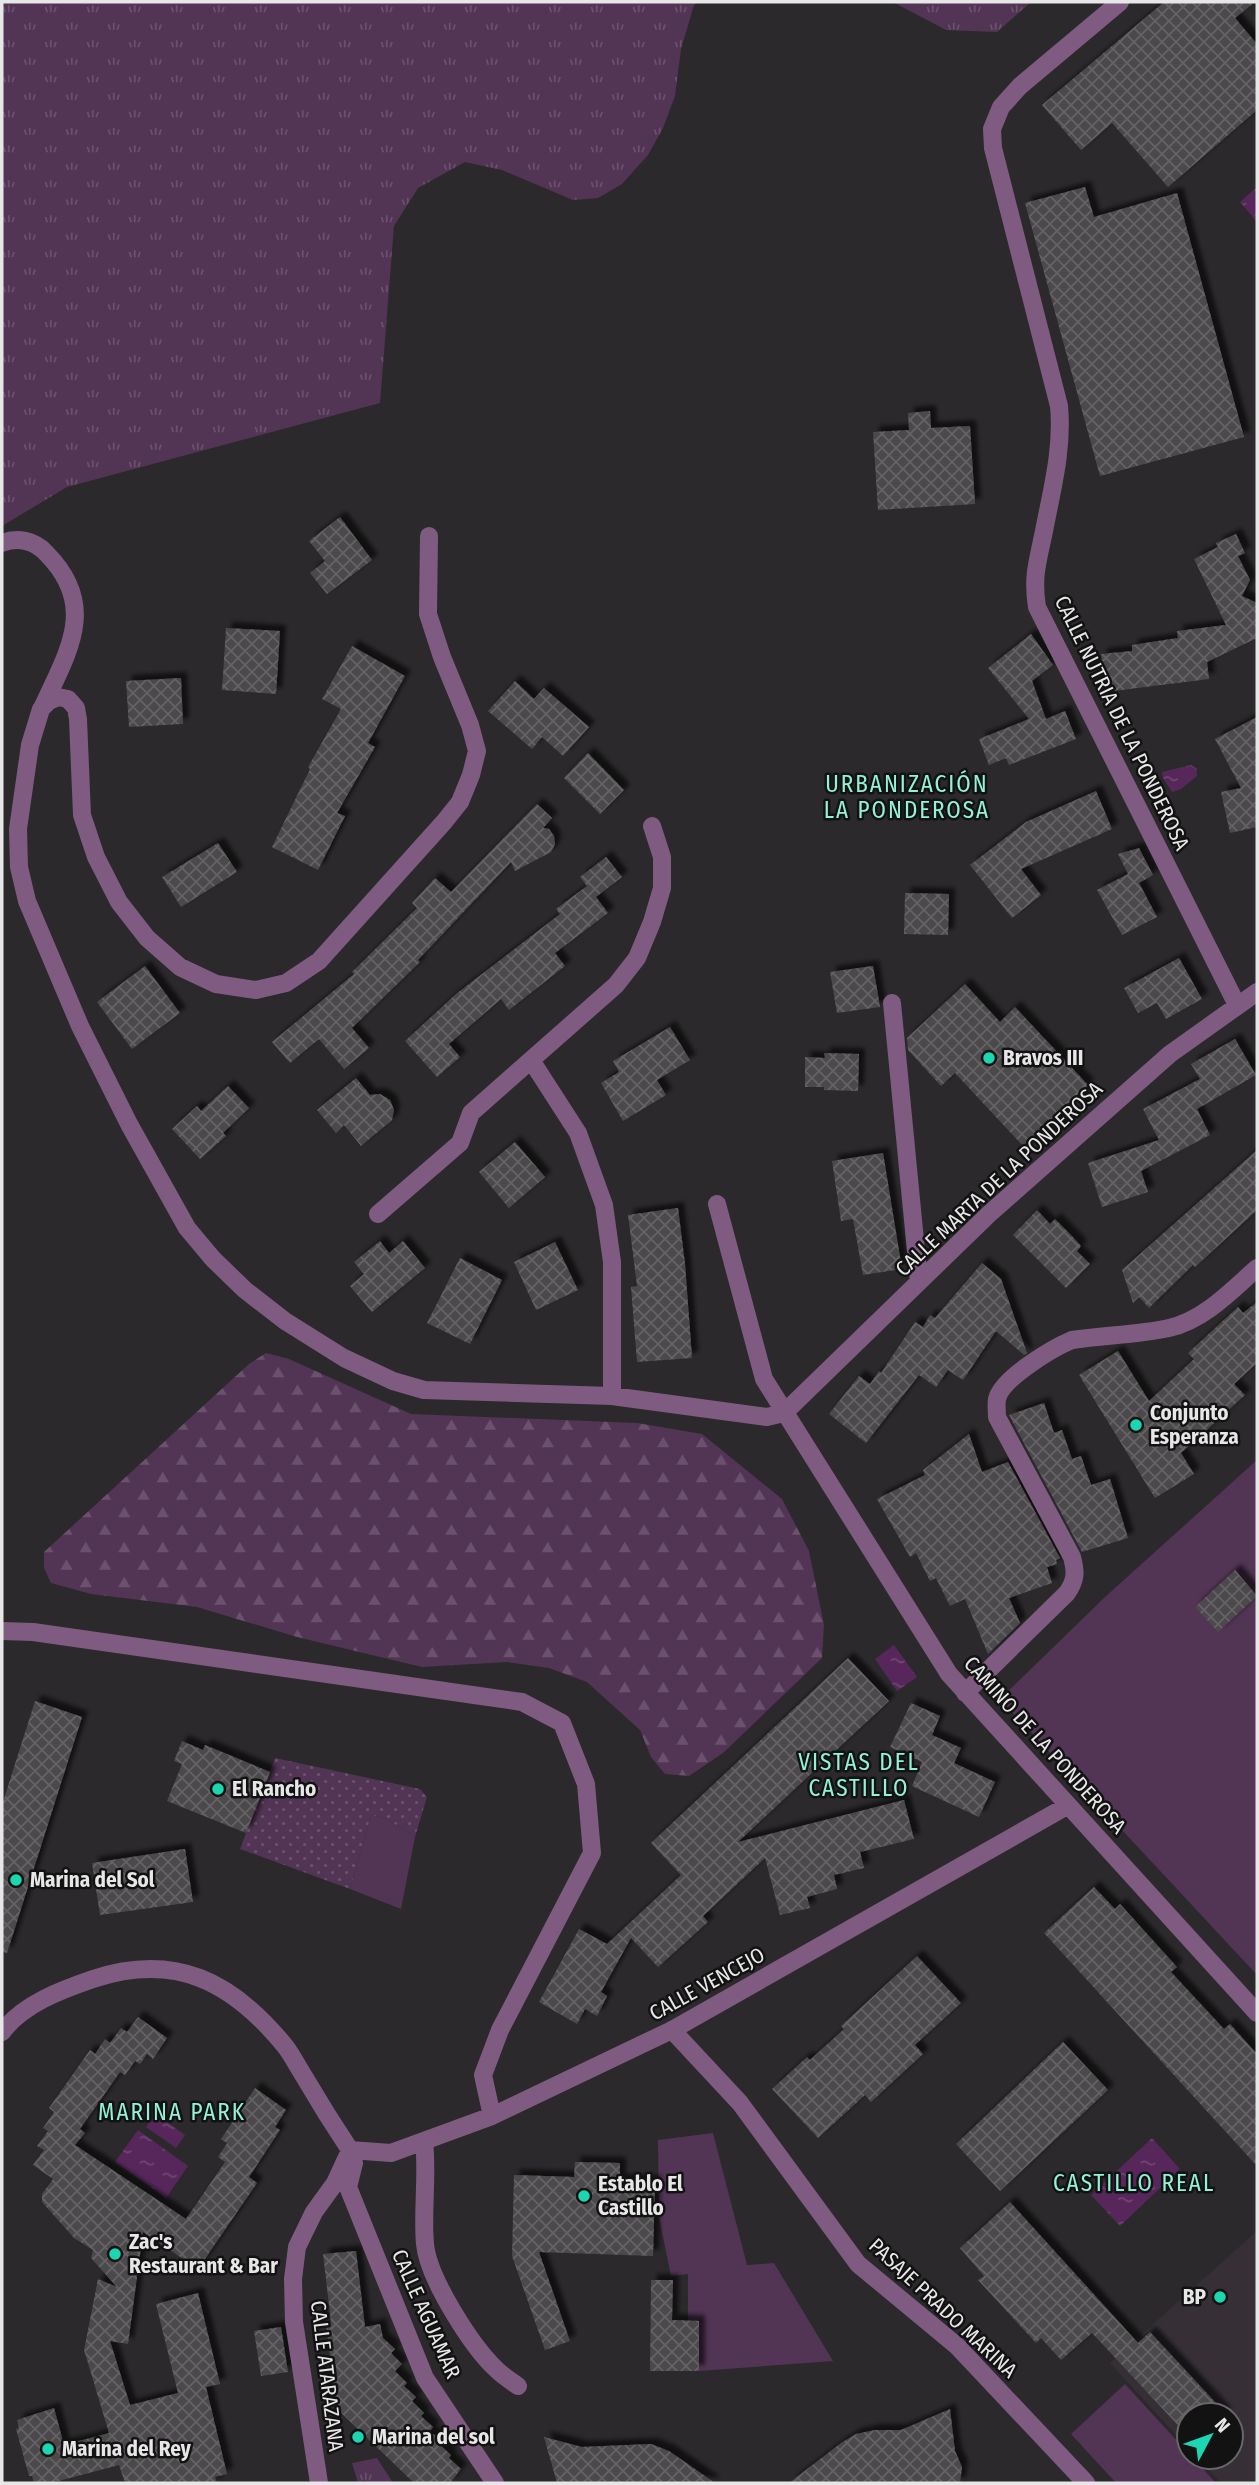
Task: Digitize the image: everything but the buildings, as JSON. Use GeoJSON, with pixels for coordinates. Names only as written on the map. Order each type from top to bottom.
{"type":"FeatureCollection","features":[{"type":"Feature","properties":{"kind":"street","name":"CALLE NUTRIA DE LA PONDEROSA"},"geometry":{"type":"LineString","coordinates":[[1120,2],[1020,86],[1001,107],[992,128],[993,148],[1059,407],[1062,436],[1033,582],[1037,607],[1237,1005]]}},
{"type":"Feature","properties":{"kind":"street"},"geometry":{"type":"LineString","coordinates":[[41,709],[58,697],[68,699],[76,708],[82,815],[107,880],[147,938],[180,967],[216,984],[256,990],[286,983],[319,961],[366,910],[460,802],[471,775],[477,751],[470,725],[442,657],[428,614],[429,537]]}},
{"type":"Feature","properties":{"kind":"street"},"geometry":{"type":"LineString","coordinates":[[2,543],[15,538],[40,547],[61,568],[73,593],[75,620],[67,655],[41,709],[30,745],[18,829],[19,867],[27,901],[80,1026],[129,1124],[187,1228],[213,1259],[245,1290],[285,1321],[344,1358],[393,1381],[424,1390],[612,1395],[767,1417],[784,1413]]}},
{"type":"Feature","properties":{"kind":"street"},"geometry":{"type":"LineString","coordinates":[[378,1214],[460,1143],[471,1113],[616,985],[636,957],[652,922],[662,888],[662,857],[652,826]]}},
{"type":"Feature","properties":{"kind":"street","name":"CALLE MARTA DE LA PONDEROSA"},"geometry":{"type":"LineString","coordinates":[[784,1413],[989,1214],[1170,1054],[1257,992]]}},
{"type":"Feature","properties":{"kind":"street"},"geometry":{"type":"LineString","coordinates":[[892,1003],[919,1282]]}},
{"type":"Feature","properties":{"kind":"street"},"geometry":{"type":"LineString","coordinates":[[531,1060],[578,1133],[604,1205],[612,1262],[612,1395]]}},
{"type":"Feature","properties":{"kind":"street","name":"CAMINO DE LA PONDEROSA"},"geometry":{"type":"LineString","coordinates":[[717,1204],[764,1379],[949,1674],[1257,2013]]}},
{"type":"Feature","properties":{"kind":"street"},"geometry":{"type":"LineString","coordinates":[[965,1693],[1067,1593],[1076,1572],[1072,1557],[997,1417],[997,1400],[1002,1390],[1012,1378],[1059,1345],[1072,1340],[1169,1328],[1191,1320],[1212,1307],[1257,1268]]}},
{"type":"Feature","properties":{"kind":"street"},"geometry":{"type":"LineString","coordinates":[[2,1631],[33,1632],[522,1702],[562,1723],[586,1784],[592,1853],[500,2029],[483,2075],[492,2116]]}},
{"type":"Feature","properties":{"kind":"street","name":"CALLE VENCEJO"},"geometry":{"type":"LineString","coordinates":[[350,2150],[391,2153],[492,2116],[672,2030],[1067,1806]]}},
{"type":"Feature","properties":{"kind":"street"},"geometry":{"type":"LineString","coordinates":[[2,2032],[30,2008],[64,1989],[105,1975],[143,1968],[163,1968],[190,1973],[239,2001],[258,2016],[286,2047],[350,2150]]}},
{"type":"Feature","properties":{"kind":"street","name":"PASAJE PRADO MARINA"},"geometry":{"type":"LineString","coordinates":[[672,2030],[740,2103],[858,2264],[957,2346],[1086,2483]]}},
{"type":"Feature","properties":{"kind":"street"},"geometry":{"type":"LineString","coordinates":[[424,2141],[427,2193],[425,2246],[441,2291],[459,2322],[496,2370],[518,2386]]}},
{"type":"Feature","properties":{"kind":"street","name":"CALLE ATARAZANA"},"geometry":{"type":"LineString","coordinates":[[319,2483],[294,2322],[293,2279],[297,2247],[314,2212],[335,2183],[350,2150]]}},
{"type":"Feature","properties":{"kind":"street","name":"CALLE AGUAMAR"},"geometry":{"type":"LineString","coordinates":[[350,2150],[354,2163],[348,2187],[425,2378],[495,2483]]}},
{"type":"Feature","properties":{"kind":"shaded area","name":"BP"},"geometry":{"type":"Polygon","coordinates":[[[1257,2231],[1257,2483],[1221,2483],[1209,2471],[1245,2471],[1245,2401],[1175,2401],[1175,2434],[1110,2363],[1257,2231]]]}},
{"type":"Feature","properties":{"kind":"green space"},"geometry":{"type":"Polygon","coordinates":[[[2,2],[697,2],[681,49],[675,96],[663,128],[648,155],[622,184],[598,198],[573,200],[502,170],[465,162],[418,188],[394,226],[380,403],[67,487],[2,526],[2,2]]]}},
{"type":"Feature","properties":{"kind":"green space"},"geometry":{"type":"Polygon","coordinates":[[[893,2],[1031,2],[997,32],[946,30],[893,2]]]}},
{"type":"Feature","properties":{"kind":"green space"},"geometry":{"type":"Polygon","coordinates":[[[266,1353],[289,1359],[411,1414],[637,1423],[702,1434],[782,1499],[809,1551],[824,1625],[822,1658],[723,1753],[689,1776],[665,1774],[651,1757],[640,1730],[587,1682],[549,1668],[507,1662],[422,1667],[297,1637],[197,1607],[91,1594],[51,1583],[44,1568],[44,1552],[249,1364],[266,1353]]]}},
{"type":"Feature","properties":{"kind":"green space"},"geometry":{"type":"Polygon","coordinates":[[[1257,1460],[1257,1975],[1000,1699],[1105,1597],[1257,1460]]]}},
{"type":"Feature","properties":{"kind":"green space"},"geometry":{"type":"Polygon","coordinates":[[[275,1758],[420,1789],[427,1797],[415,1837],[387,1819],[371,1815],[350,1889],[240,1849],[275,1758]]]}},
{"type":"Feature","properties":{"kind":"green space"},"geometry":{"type":"Polygon","coordinates":[[[371,1815],[387,1819],[415,1837],[401,1909],[350,1889],[371,1815]]]}},
{"type":"Feature","properties":{"kind":"green space"},"geometry":{"type":"Polygon","coordinates":[[[713,2133],[747,2265],[774,2263],[833,2361],[699,2371],[699,2321],[688,2320],[688,2274],[671,2276],[659,2217],[658,2140],[713,2133]]]}},
{"type":"Feature","properties":{"kind":"green space"},"geometry":{"type":"Polygon","coordinates":[[[1125,2384],[1175,2439],[1175,2471],[1205,2471],[1216,2483],[1116,2483],[1071,2434],[1125,2384]]]}},
{"type":"Feature","properties":{"kind":"green space"},"geometry":{"type":"Polygon","coordinates":[[[377,2458],[393,2483],[358,2483],[352,2463],[377,2458]]]}},
{"type":"Feature","properties":{"kind":"water"},"geometry":{"type":"Polygon","coordinates":[[[1257,187],[1257,222],[1240,202],[1257,187]]]}},
{"type":"Feature","properties":{"kind":"water"},"geometry":{"type":"Polygon","coordinates":[[[1191,765],[1197,769],[1197,776],[1181,789],[1172,792],[1162,772],[1191,765]]]}},
{"type":"Feature","properties":{"kind":"water"},"geometry":{"type":"Polygon","coordinates":[[[894,1645],[917,1677],[897,1691],[875,1659],[894,1645]]]}},
{"type":"Feature","properties":{"kind":"water"},"geometry":{"type":"Polygon","coordinates":[[[155,2114],[185,2135],[176,2148],[146,2127],[155,2114]]]}},
{"type":"Feature","properties":{"kind":"water"},"geometry":{"type":"Polygon","coordinates":[[[138,2130],[188,2166],[166,2198],[115,2162],[138,2130]]]}},
{"type":"Feature","properties":{"kind":"water"},"geometry":{"type":"Polygon","coordinates":[[[1152,2138],[1180,2169],[1120,2226],[1091,2195],[1152,2138]]]}},
{"type":"Feature","properties":{"kind":"place","name":"Bravos III"},"geometry":{"type":"Point","coordinates":[989,1058]}},
{"type":"Feature","properties":{"kind":"place","name":"Conjunto Esperanza"},"geometry":{"type":"Point","coordinates":[1136,1425]}},
{"type":"Feature","properties":{"kind":"place","name":"El Rancho"},"geometry":{"type":"Point","coordinates":[218,1789]}},
{"type":"Feature","properties":{"kind":"place","name":"Marina del Sol"},"geometry":{"type":"Point","coordinates":[16,1880]}},
{"type":"Feature","properties":{"kind":"place","name":"Establo El Castillo"},"geometry":{"type":"Point","coordinates":[584,2196]}},
{"type":"Feature","properties":{"kind":"place","name":"Zac's Restaurant & Bar"},"geometry":{"type":"Point","coordinates":[115,2254]}},
{"type":"Feature","properties":{"kind":"place","name":"BP"},"geometry":{"type":"Point","coordinates":[1220,2297]}},
{"type":"Feature","properties":{"kind":"place","name":"Marina del sol"},"geometry":{"type":"Point","coordinates":[358,2437]}},
{"type":"Feature","properties":{"kind":"place","name":"Marina del Rey"},"geometry":{"type":"Point","coordinates":[48,2449]}},
{"type":"Feature","properties":{"kind":"district","name":"URBANIZACIÓN LA PONDEROSA"},"geometry":{"type":"Point","coordinates":[907,797]}},
{"type":"Feature","properties":{"kind":"district","name":"VISTAS DEL CASTILLO"},"geometry":{"type":"Point","coordinates":[859,1775]}},
{"type":"Feature","properties":{"kind":"district","name":"MARINA PARK"},"geometry":{"type":"Point","coordinates":[172,2112]}},
{"type":"Feature","properties":{"kind":"district","name":"CASTILLO REAL"},"geometry":{"type":"Point","coordinates":[1134,2183]}}]}
